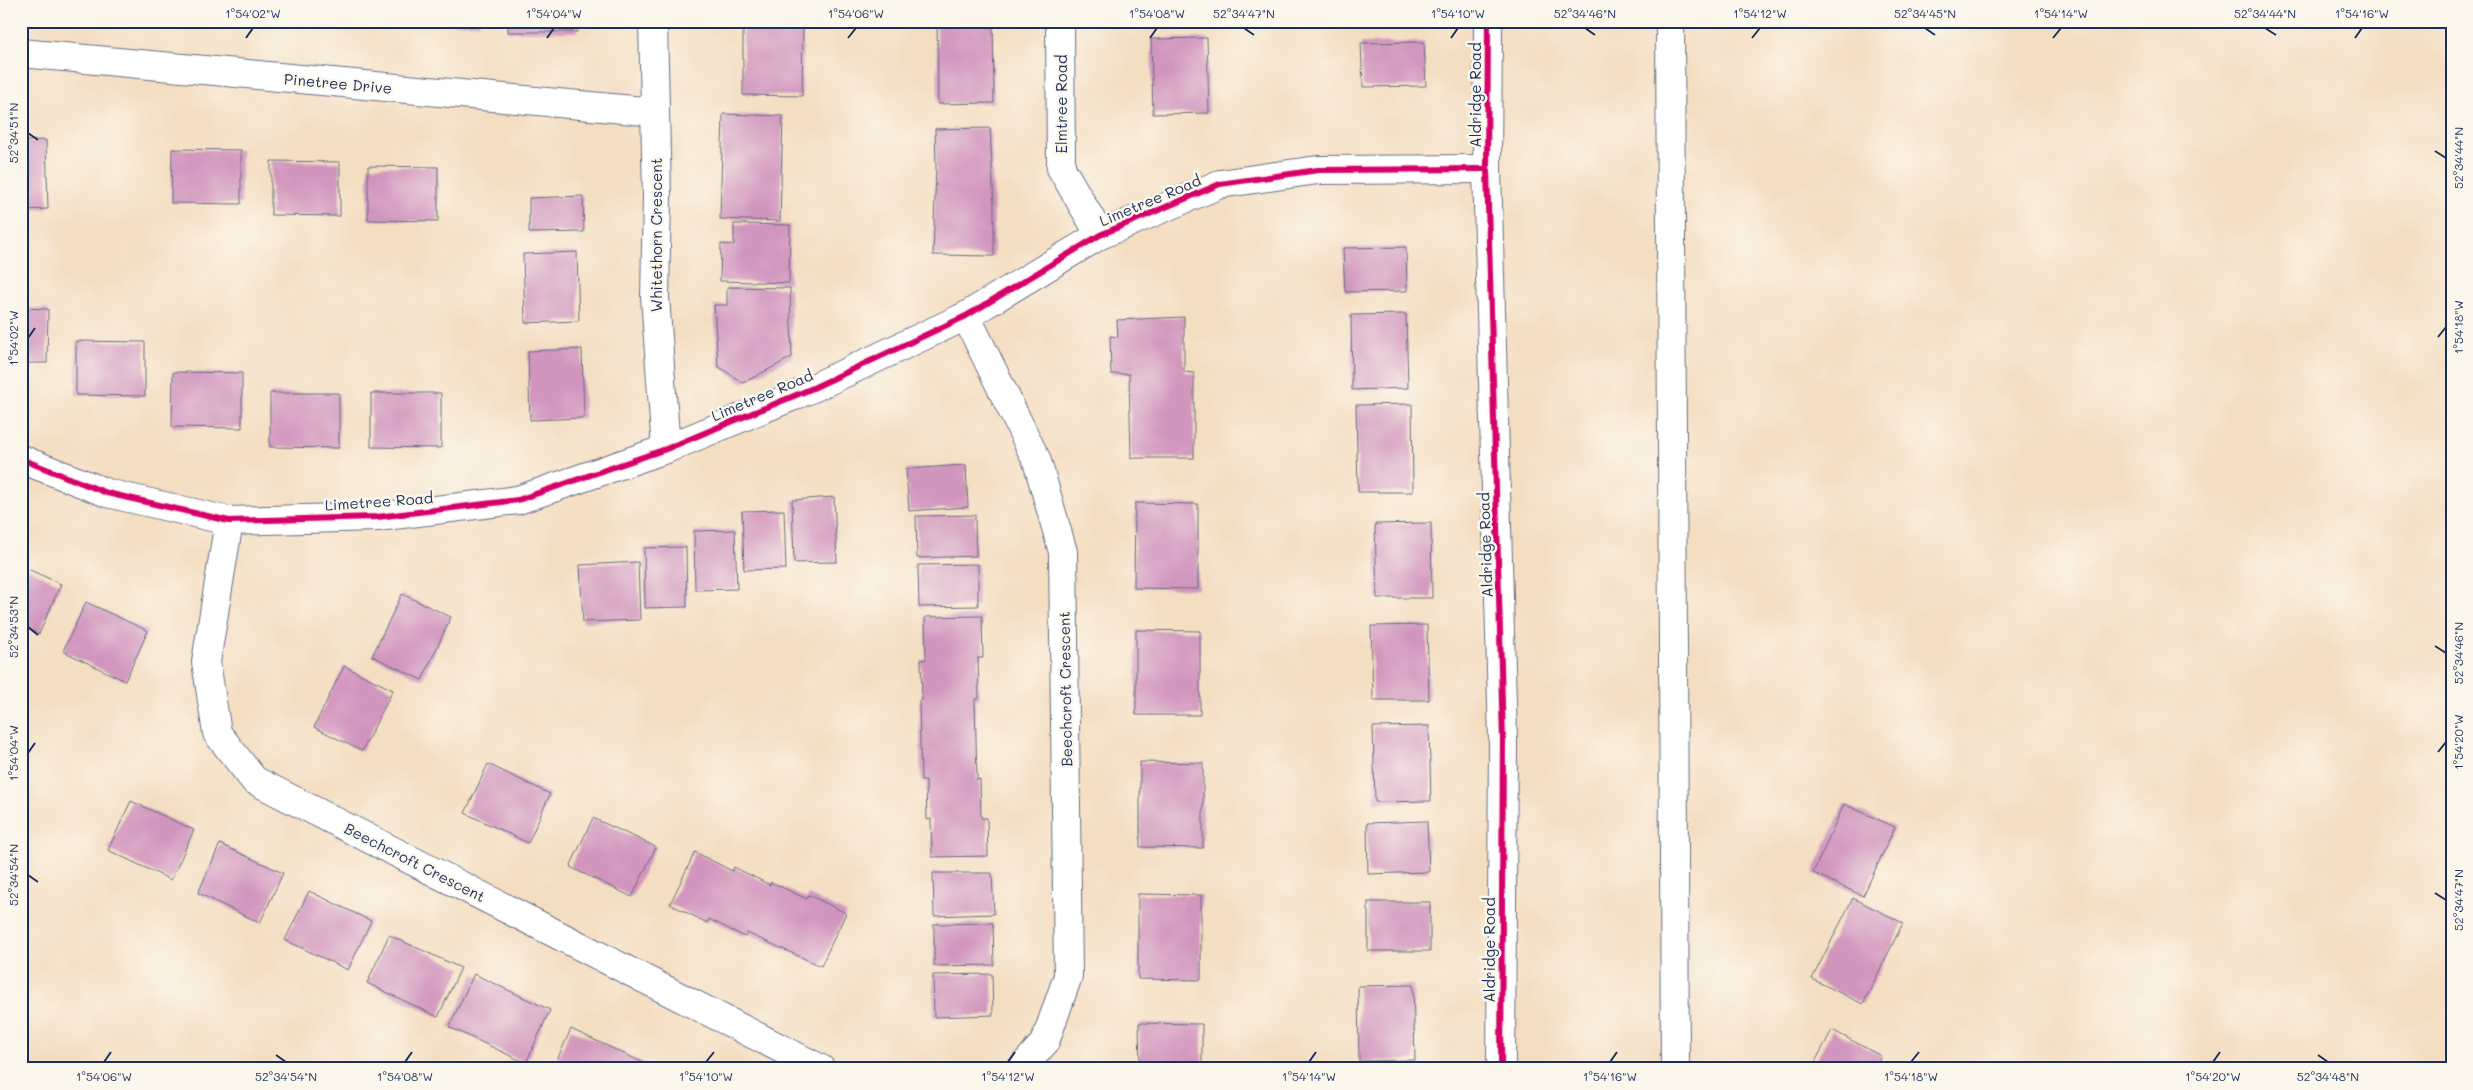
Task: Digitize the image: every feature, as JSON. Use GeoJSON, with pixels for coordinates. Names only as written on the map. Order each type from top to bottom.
{"type":"FeatureCollection","features":[{"type":"Feature","properties":{"kind":"street","name":"Whitethorn Crescent"},"geometry":{"type":"LineString","coordinates":[[653,21],[657,196],[655,297],[666,449]]}},
{"type":"Feature","properties":{"kind":"street","name":"Elmtree Road"},"geometry":{"type":"LineString","coordinates":[[1060,21],[1061,168],[1100,235]]}},
{"type":"Feature","properties":{"kind":"street","name":"Aldridge Road"},"geometry":{"type":"LineString","coordinates":[[1488,21],[1487,169],[1503,740],[1501,1069]]}},
{"type":"Feature","properties":{"kind":"street"},"geometry":{"type":"LineString","coordinates":[[1670,21],[1675,1069]]}},
{"type":"Feature","properties":{"kind":"street","name":"Pinetree Drive"},"geometry":{"type":"LineString","coordinates":[[21,53],[655,112]]}},
{"type":"Feature","properties":{"kind":"street","name":"Limetree Road"},"geometry":{"type":"LineString","coordinates":[[21,459],[107,494],[228,522],[377,517],[518,500],[666,449],[813,388],[966,316],[1100,235],[1220,184],[1318,170],[1487,169]]}},
{"type":"Feature","properties":{"kind":"street","name":"Beechcroft Crescent"},"geometry":{"type":"LineString","coordinates":[[966,316],[1037,462],[1063,552],[1068,976],[1045,1042],[1021,1069]]}},
{"type":"Feature","properties":{"kind":"street","name":"Beechcroft Crescent"},"geometry":{"type":"LineString","coordinates":[[228,522],[206,662],[217,733],[254,780],[821,1069]]}},
{"type":"Feature","properties":{"kind":"building"},"geometry":{"type":"Polygon","coordinates":[[[410,21],[479,21],[479,24],[410,23],[410,21]]]}},
{"type":"Feature","properties":{"kind":"building"},"geometry":{"type":"Polygon","coordinates":[[[508,21],[577,21],[577,32],[508,32],[508,21]]]}},
{"type":"Feature","properties":{"kind":"building"},"geometry":{"type":"Polygon","coordinates":[[[937,21],[993,21],[994,103],[938,104],[937,21]]]}},
{"type":"Feature","properties":{"kind":"building"},"geometry":{"type":"Polygon","coordinates":[[[743,26],[803,26],[802,96],[743,95],[743,26]]]}},
{"type":"Feature","properties":{"kind":"building"},"geometry":{"type":"Polygon","coordinates":[[[1207,38],[1209,113],[1153,114],[1151,39],[1207,38]]]}},
{"type":"Feature","properties":{"kind":"building"},"geometry":{"type":"Polygon","coordinates":[[[1424,42],[1426,86],[1363,87],[1361,43],[1424,42]]]}},
{"type":"Feature","properties":{"kind":"building"},"geometry":{"type":"Polygon","coordinates":[[[723,114],[783,116],[780,221],[720,219],[723,114]]]}},
{"type":"Feature","properties":{"kind":"building"},"geometry":{"type":"Polygon","coordinates":[[[990,128],[994,204],[994,256],[933,255],[936,168],[935,129],[990,128]]]}},
{"type":"Feature","properties":{"kind":"building"},"geometry":{"type":"Polygon","coordinates":[[[46,140],[48,209],[21,210],[21,141],[46,140]]]}},
{"type":"Feature","properties":{"kind":"building"},"geometry":{"type":"Polygon","coordinates":[[[172,149],[241,150],[241,204],[171,203],[172,149]]]}},
{"type":"Feature","properties":{"kind":"building"},"geometry":{"type":"Polygon","coordinates":[[[271,161],[340,162],[340,216],[271,215],[271,161]]]}},
{"type":"Feature","properties":{"kind":"building"},"geometry":{"type":"Polygon","coordinates":[[[368,166],[438,167],[438,221],[368,220],[368,166]]]}},
{"type":"Feature","properties":{"kind":"building"},"geometry":{"type":"Polygon","coordinates":[[[583,196],[584,232],[529,233],[529,198],[583,196]]]}},
{"type":"Feature","properties":{"kind":"building"},"geometry":{"type":"Polygon","coordinates":[[[734,224],[790,225],[789,283],[720,281],[721,244],[734,245],[734,224]]]}},
{"type":"Feature","properties":{"kind":"building"},"geometry":{"type":"Polygon","coordinates":[[[1406,247],[1407,291],[1345,292],[1343,248],[1406,247]]]}},
{"type":"Feature","properties":{"kind":"building"},"geometry":{"type":"Polygon","coordinates":[[[577,252],[579,321],[525,323],[523,254],[577,252]]]}},
{"type":"Feature","properties":{"kind":"building"},"geometry":{"type":"Polygon","coordinates":[[[727,287],[790,288],[792,357],[743,383],[718,366],[714,305],[727,305],[727,287]]]}},
{"type":"Feature","properties":{"kind":"building"},"geometry":{"type":"Polygon","coordinates":[[[21,308],[48,309],[47,363],[21,363],[21,308]]]}},
{"type":"Feature","properties":{"kind":"building"},"geometry":{"type":"Polygon","coordinates":[[[1406,314],[1408,388],[1352,390],[1351,315],[1406,314]]]}},
{"type":"Feature","properties":{"kind":"building"},"geometry":{"type":"Polygon","coordinates":[[[1184,317],[1184,372],[1194,373],[1194,458],[1131,458],[1129,374],[1111,374],[1110,336],[1118,337],[1117,320],[1184,317]]]}},
{"type":"Feature","properties":{"kind":"building"},"geometry":{"type":"Polygon","coordinates":[[[76,341],[145,342],[145,396],[76,395],[76,341]]]}},
{"type":"Feature","properties":{"kind":"building"},"geometry":{"type":"Polygon","coordinates":[[[582,349],[584,418],[530,420],[528,351],[582,349]]]}},
{"type":"Feature","properties":{"kind":"building"},"geometry":{"type":"Polygon","coordinates":[[[173,372],[242,373],[242,428],[172,427],[173,372]]]}},
{"type":"Feature","properties":{"kind":"building"},"geometry":{"type":"Polygon","coordinates":[[[270,393],[339,393],[339,448],[270,447],[270,393]]]}},
{"type":"Feature","properties":{"kind":"building"},"geometry":{"type":"Polygon","coordinates":[[[371,393],[441,393],[441,448],[371,447],[371,393]]]}},
{"type":"Feature","properties":{"kind":"building"},"geometry":{"type":"Polygon","coordinates":[[[1412,404],[1413,492],[1358,492],[1356,405],[1412,404]]]}},
{"type":"Feature","properties":{"kind":"building"},"geometry":{"type":"Polygon","coordinates":[[[966,465],[968,507],[909,511],[906,469],[966,465]]]}},
{"type":"Feature","properties":{"kind":"building"},"geometry":{"type":"Polygon","coordinates":[[[834,497],[837,562],[794,563],[792,500],[834,497]]]}},
{"type":"Feature","properties":{"kind":"building"},"geometry":{"type":"Polygon","coordinates":[[[1135,503],[1198,504],[1198,589],[1134,588],[1135,503]]]}},
{"type":"Feature","properties":{"kind":"building"},"geometry":{"type":"Polygon","coordinates":[[[784,510],[786,569],[744,570],[742,511],[784,510]]]}},
{"type":"Feature","properties":{"kind":"building"},"geometry":{"type":"Polygon","coordinates":[[[975,515],[976,556],[917,558],[916,516],[975,515]]]}},
{"type":"Feature","properties":{"kind":"building"},"geometry":{"type":"Polygon","coordinates":[[[1431,523],[1432,598],[1377,598],[1375,524],[1431,523]]]}},
{"type":"Feature","properties":{"kind":"building"},"geometry":{"type":"Polygon","coordinates":[[[735,530],[737,589],[695,590],[694,531],[735,530]]]}},
{"type":"Feature","properties":{"kind":"building"},"geometry":{"type":"Polygon","coordinates":[[[686,547],[687,607],[645,608],[644,548],[686,547]]]}},
{"type":"Feature","properties":{"kind":"building"},"geometry":{"type":"Polygon","coordinates":[[[638,562],[640,620],[583,622],[580,565],[638,562]]]}},
{"type":"Feature","properties":{"kind":"building"},"geometry":{"type":"Polygon","coordinates":[[[978,564],[978,606],[919,607],[918,565],[978,564]]]}},
{"type":"Feature","properties":{"kind":"building"},"geometry":{"type":"Polygon","coordinates":[[[21,566],[61,584],[39,634],[21,625],[21,566]]]}},
{"type":"Feature","properties":{"kind":"building"},"geometry":{"type":"Polygon","coordinates":[[[402,594],[451,617],[422,680],[372,656],[402,594]]]}},
{"type":"Feature","properties":{"kind":"building"},"geometry":{"type":"Polygon","coordinates":[[[86,602],[148,631],[125,681],[63,651],[86,602]]]}},
{"type":"Feature","properties":{"kind":"building"},"geometry":{"type":"Polygon","coordinates":[[[982,616],[983,658],[978,658],[979,699],[975,699],[977,780],[980,779],[981,818],[987,818],[988,856],[932,857],[931,819],[927,820],[926,781],[921,781],[919,700],[922,700],[921,660],[926,659],[925,617],[982,616]]]}},
{"type":"Feature","properties":{"kind":"building"},"geometry":{"type":"Polygon","coordinates":[[[1427,625],[1429,700],[1373,700],[1371,626],[1427,625]]]}},
{"type":"Feature","properties":{"kind":"building"},"geometry":{"type":"Polygon","coordinates":[[[1136,630],[1200,631],[1200,715],[1136,715],[1136,630]]]}},
{"type":"Feature","properties":{"kind":"building"},"geometry":{"type":"Polygon","coordinates":[[[344,666],[393,690],[362,751],[314,727],[344,666]]]}},
{"type":"Feature","properties":{"kind":"building"},"geometry":{"type":"Polygon","coordinates":[[[1429,726],[1431,801],[1375,802],[1373,727],[1429,726]]]}},
{"type":"Feature","properties":{"kind":"building"},"geometry":{"type":"Polygon","coordinates":[[[1140,762],[1203,763],[1203,848],[1140,847],[1140,762]]]}},
{"type":"Feature","properties":{"kind":"building"},"geometry":{"type":"Polygon","coordinates":[[[488,764],[550,794],[528,843],[465,813],[488,764]]]}},
{"type":"Feature","properties":{"kind":"building"},"geometry":{"type":"Polygon","coordinates":[[[131,801],[194,830],[171,880],[108,850],[131,801]]]}},
{"type":"Feature","properties":{"kind":"building"},"geometry":{"type":"Polygon","coordinates":[[[1844,804],[1895,827],[1863,896],[1813,873],[1844,804]]]}},
{"type":"Feature","properties":{"kind":"building"},"geometry":{"type":"Polygon","coordinates":[[[593,818],[656,847],[632,897],[570,867],[593,818]]]}},
{"type":"Feature","properties":{"kind":"building"},"geometry":{"type":"Polygon","coordinates":[[[1427,821],[1429,872],[1368,874],[1367,823],[1427,821]]]}},
{"type":"Feature","properties":{"kind":"building"},"geometry":{"type":"Polygon","coordinates":[[[220,844],[283,873],[260,923],[198,893],[220,844]]]}},
{"type":"Feature","properties":{"kind":"building"},"geometry":{"type":"Polygon","coordinates":[[[695,852],[732,871],[734,867],[770,885],[771,882],[807,899],[809,895],[846,913],[821,966],[747,933],[745,937],[709,919],[707,923],[670,904],[695,852]]]}},
{"type":"Feature","properties":{"kind":"building"},"geometry":{"type":"Polygon","coordinates":[[[933,873],[992,873],[994,914],[934,916],[933,873]]]}},
{"type":"Feature","properties":{"kind":"building"},"geometry":{"type":"Polygon","coordinates":[[[309,891],[371,921],[348,970],[285,940],[309,891]]]}},
{"type":"Feature","properties":{"kind":"building"},"geometry":{"type":"Polygon","coordinates":[[[1138,894],[1201,895],[1201,980],[1138,979],[1138,894]]]}},
{"type":"Feature","properties":{"kind":"building"},"geometry":{"type":"Polygon","coordinates":[[[1853,898],[1903,923],[1863,1004],[1812,979],[1853,898]]]}},
{"type":"Feature","properties":{"kind":"building"},"geometry":{"type":"Polygon","coordinates":[[[1368,902],[1430,902],[1430,951],[1368,951],[1368,902]]]}},
{"type":"Feature","properties":{"kind":"building"},"geometry":{"type":"Polygon","coordinates":[[[993,923],[994,965],[934,966],[934,924],[993,923]]]}},
{"type":"Feature","properties":{"kind":"building"},"geometry":{"type":"Polygon","coordinates":[[[389,935],[461,968],[438,1017],[367,983],[389,935]]]}},
{"type":"Feature","properties":{"kind":"building"},"geometry":{"type":"Polygon","coordinates":[[[474,974],[550,1010],[526,1063],[449,1027],[474,974]]]}},
{"type":"Feature","properties":{"kind":"building"},"geometry":{"type":"Polygon","coordinates":[[[992,974],[993,1015],[934,1017],[933,975],[992,974]]]}},
{"type":"Feature","properties":{"kind":"building"},"geometry":{"type":"Polygon","coordinates":[[[1413,985],[1415,1060],[1359,1061],[1358,986],[1413,985]]]}},
{"type":"Feature","properties":{"kind":"building"},"geometry":{"type":"Polygon","coordinates":[[[1139,1023],[1202,1024],[1202,1069],[1140,1069],[1139,1023]]]}},
{"type":"Feature","properties":{"kind":"building"},"geometry":{"type":"Polygon","coordinates":[[[571,1029],[648,1065],[646,1069],[553,1069],[571,1029]]]}},
{"type":"Feature","properties":{"kind":"building"},"geometry":{"type":"Polygon","coordinates":[[[1832,1030],[1881,1056],[1875,1069],[1828,1069],[1815,1062],[1832,1030]]]}},
{"type":"Feature","properties":{"kind":"cycle path"},"geometry":{"type":"LineString","coordinates":[[1488,21],[1487,169],[1503,740],[1501,1069]]}},
{"type":"Feature","properties":{"kind":"cycle path"},"geometry":{"type":"LineString","coordinates":[[21,459],[107,493],[229,521],[377,517],[518,500],[666,449],[813,388],[966,316],[1100,235],[1220,184],[1318,170],[1487,169]]}}]}
